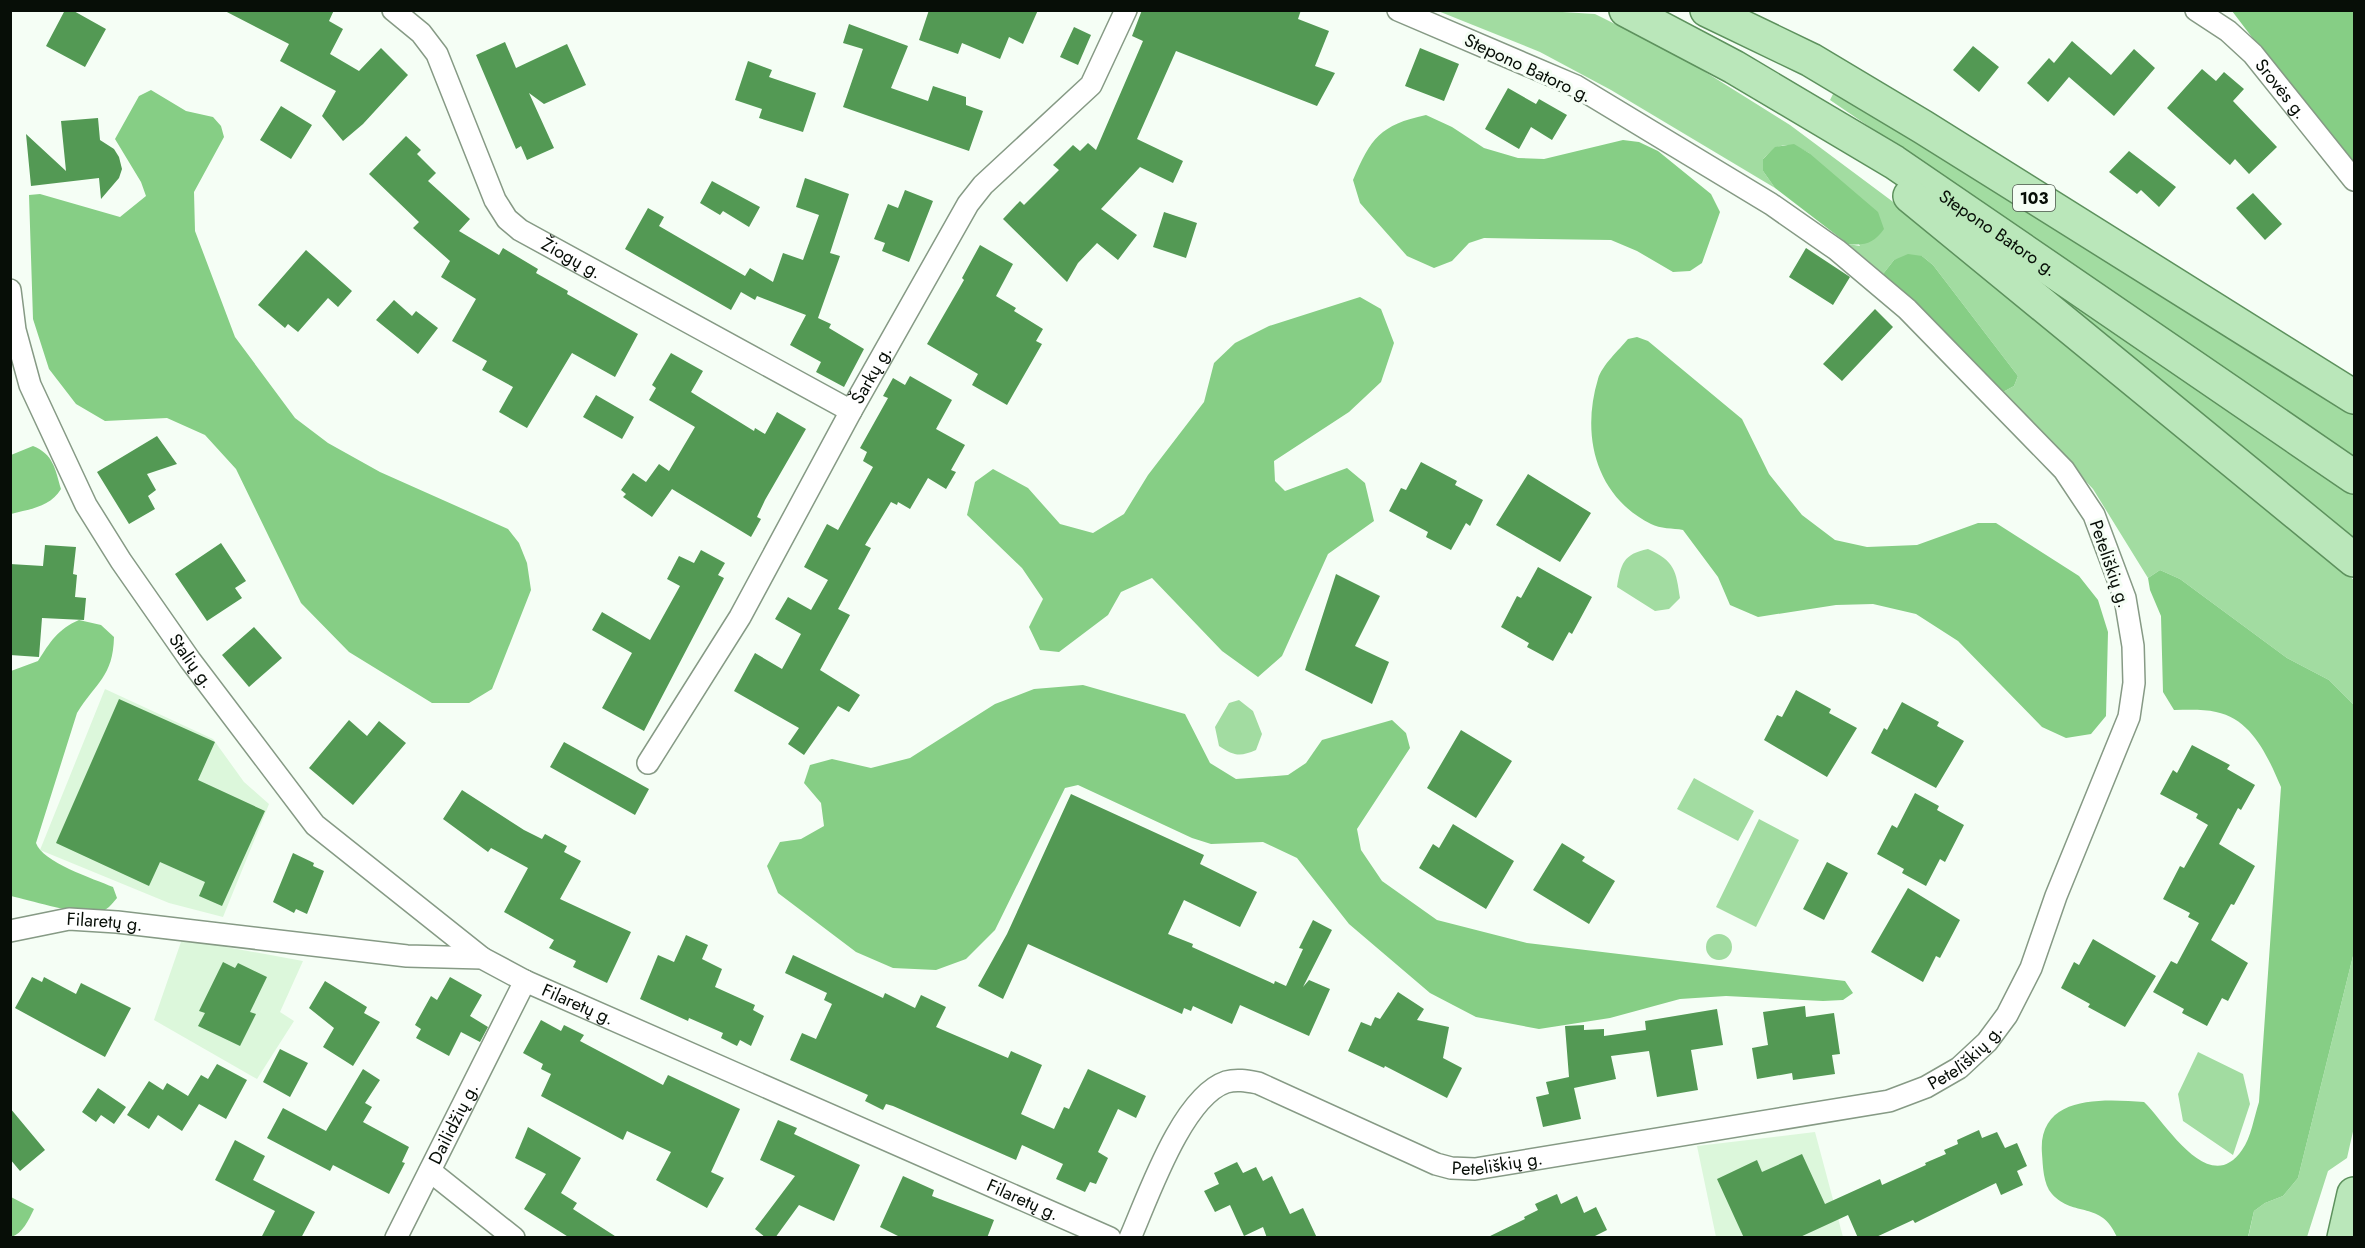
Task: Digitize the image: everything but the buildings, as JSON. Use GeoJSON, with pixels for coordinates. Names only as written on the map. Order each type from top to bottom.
{"type":"FeatureCollection","features":[{"type":"Feature","properties":{"kind":"main road","name":"Stepono Batoro g."},"geometry":{"type":"LineString","coordinates":[[1626,10],[1734,67],[1894,162],[2355,477]]}},
{"type":"Feature","properties":{"kind":"main road","name":"103"},"geometry":{"type":"LineString","coordinates":[[1707,10],[1811,60],[1913,121],[2355,397]]}},
{"type":"Feature","properties":{"kind":"main road"},"geometry":{"type":"LineString","coordinates":[[1801,107],[2355,560]]}},
{"type":"Feature","properties":{"kind":"main road"},"geometry":{"type":"LineString","coordinates":[[2343,1238],[2355,1194]]}},
{"type":"Feature","properties":{"kind":"street","name":"Žiogų g."},"geometry":{"type":"LineString","coordinates":[[393,10],[421,33],[437,54],[495,200],[507,219],[520,230],[851,411]]}},
{"type":"Feature","properties":{"kind":"street","name":"Šarkų g."},"geometry":{"type":"LineString","coordinates":[[648,763],[740,617],[851,411],[968,204],[983,185],[1091,85],[1126,10]]}},
{"type":"Feature","properties":{"kind":"street","name":"Stepono Batoro g."},"geometry":{"type":"LineString","coordinates":[[1398,10],[1576,86],[1771,204],[1837,250]]}},
{"type":"Feature","properties":{"kind":"street","name":"Srovės g."},"geometry":{"type":"LineString","coordinates":[[2196,10],[2228,31],[2253,54],[2355,180]]}},
{"type":"Feature","properties":{"kind":"street","name":"Peteliškių g."},"geometry":{"type":"LineString","coordinates":[[1130,1238],[1177,1133],[1195,1105],[1211,1089],[1237,1080],[1258,1083],[1436,1164],[1451,1168],[1475,1169],[1889,1101],[1926,1087],[1959,1068],[1987,1042],[2007,1015],[2031,968],[2056,896],[2129,717],[2134,674],[2125,598],[2094,515],[2064,470],[1906,309],[1837,250]]}},
{"type":"Feature","properties":{"kind":"street","name":"Stalių g."},"geometry":{"type":"LineString","coordinates":[[10,290],[15,330],[30,385],[86,505],[121,561],[190,660],[315,825],[482,958]]}},
{"type":"Feature","properties":{"kind":"street","name":"Filaretų g."},"geometry":{"type":"LineString","coordinates":[[10,932],[69,919],[117,922],[408,956],[482,958],[525,981],[1110,1238]]}},
{"type":"Feature","properties":{"kind":"street","name":"Dailidžių g."},"geometry":{"type":"LineString","coordinates":[[514,1238],[430,1171],[525,981]]}},
{"type":"Feature","properties":{"kind":"street"},"geometry":{"type":"LineString","coordinates":[[396,1238],[430,1171]]}},
{"type":"Feature","properties":{"kind":"shaded area"},"geometry":{"type":"Polygon","coordinates":[[[105,689],[213,739],[244,782],[269,804],[223,917],[169,903],[40,850],[105,689]]]}},
{"type":"Feature","properties":{"kind":"shaded area"},"geometry":{"type":"Polygon","coordinates":[[[182,939],[303,961],[280,1012],[294,1021],[257,1079],[154,1020],[182,939]]]}},
{"type":"Feature","properties":{"kind":"shaded area"},"geometry":{"type":"Polygon","coordinates":[[[1815,1132],[1843,1237],[1716,1237],[1697,1146],[1815,1132]]]}},
{"type":"Feature","properties":{"kind":"green space"},"geometry":{"type":"Polygon","coordinates":[[[1530,10],[1595,14],[1683,58],[1790,125],[1912,216],[2354,580],[2354,705],[2329,680],[2287,658],[2180,579],[2160,570],[2148,578],[2093,489],[2003,392],[2014,386],[2018,376],[1933,265],[1922,256],[1894,260],[1883,274],[1848,244],[1860,246],[1809,153],[1795,146],[1784,145],[1774,149],[1763,159],[1763,171],[1775,188],[1611,90],[1540,52],[1438,11],[1530,10]]]}},
{"type":"Feature","properties":{"kind":"green space"},"geometry":{"type":"Polygon","coordinates":[[[2232,11],[2354,11],[2354,171],[2232,11]]]}},
{"type":"Feature","properties":{"kind":"green space"},"geometry":{"type":"Polygon","coordinates":[[[151,90],[186,111],[213,117],[221,126],[224,137],[194,192],[195,231],[235,337],[295,418],[328,443],[380,472],[508,529],[519,543],[527,563],[531,590],[492,689],[469,703],[432,703],[349,652],[301,603],[236,469],[205,435],[167,418],[105,421],[76,404],[49,369],[33,319],[29,195],[40,194],[120,217],[146,196],[141,182],[115,139],[139,96],[151,90]]]}},
{"type":"Feature","properties":{"kind":"green space"},"geometry":{"type":"Polygon","coordinates":[[[1835,90],[2354,413],[2354,457],[1830,100],[1835,90]]]}},
{"type":"Feature","properties":{"kind":"green space"},"geometry":{"type":"Polygon","coordinates":[[[1426,115],[1452,127],[1484,148],[1518,158],[1544,159],[1623,140],[1639,142],[1658,151],[1711,194],[1720,212],[1702,263],[1690,271],[1673,272],[1637,251],[1611,240],[1484,238],[1469,243],[1452,261],[1434,268],[1407,256],[1360,203],[1353,180],[1366,154],[1379,136],[1398,123],[1426,115]]]}},
{"type":"Feature","properties":{"kind":"green space"},"geometry":{"type":"Polygon","coordinates":[[[1794,144],[1809,153],[1878,212],[1884,229],[1877,238],[1864,244],[1848,244],[1775,188],[1763,171],[1763,159],[1775,147],[1794,144]]]}},
{"type":"Feature","properties":{"kind":"green space"},"geometry":{"type":"Polygon","coordinates":[[[1908,254],[1922,256],[1933,265],[2018,376],[2014,386],[2003,392],[1883,274],[1894,260],[1908,254]]]}},
{"type":"Feature","properties":{"kind":"green space"},"geometry":{"type":"Polygon","coordinates":[[[2040,278],[2354,492],[2354,544],[2037,281],[2040,278]]]}},
{"type":"Feature","properties":{"kind":"green space"},"geometry":{"type":"Polygon","coordinates":[[[1360,297],[1381,309],[1394,343],[1381,382],[1349,412],[1274,461],[1275,481],[1285,491],[1347,468],[1365,483],[1374,521],[1328,554],[1282,656],[1258,677],[1222,651],[1152,578],[1121,592],[1108,615],[1059,652],[1040,650],[1029,627],[1043,599],[1022,568],[967,515],[975,482],[993,469],[1028,488],[1060,524],[1093,533],[1124,514],[1148,475],[1204,402],[1214,363],[1235,343],[1269,326],[1360,297]]]}},
{"type":"Feature","properties":{"kind":"green space"},"geometry":{"type":"Polygon","coordinates":[[[1637,337],[1648,341],[1742,419],[1769,474],[1802,515],[1835,540],[1867,547],[1917,545],[1978,523],[1996,523],[2079,576],[2098,600],[2108,632],[2106,716],[2091,734],[2066,738],[2042,727],[1958,641],[1916,614],[1873,604],[1836,605],[1758,617],[1730,605],[1718,577],[1683,530],[1655,526],[1632,512],[1605,481],[1597,462],[1591,421],[1598,379],[1607,363],[1628,339],[1637,337]]]}},
{"type":"Feature","properties":{"kind":"green space"},"geometry":{"type":"Polygon","coordinates":[[[33,446],[49,458],[55,468],[61,489],[45,504],[11,514],[11,455],[33,446]]]}},
{"type":"Feature","properties":{"kind":"green space"},"geometry":{"type":"Polygon","coordinates":[[[1648,549],[1664,558],[1673,568],[1680,598],[1669,609],[1655,611],[1617,587],[1622,566],[1628,557],[1648,549]]]}},
{"type":"Feature","properties":{"kind":"green space"},"geometry":{"type":"Polygon","coordinates":[[[2160,570],[2180,579],[2287,658],[2329,680],[2354,705],[2354,952],[2298,1178],[2283,1196],[2265,1203],[2254,1211],[2248,1237],[2117,1237],[2103,1218],[2095,1213],[2069,1206],[2052,1194],[2045,1180],[2043,1169],[2043,1134],[2050,1120],[2062,1110],[2076,1104],[2110,1100],[2144,1102],[2189,1152],[2202,1161],[2216,1166],[2229,1163],[2242,1150],[2250,1133],[2259,1102],[2281,787],[2264,752],[2240,722],[2211,711],[2174,710],[2163,692],[2161,616],[2150,590],[2148,578],[2160,570]]]}},
{"type":"Feature","properties":{"kind":"green space"},"geometry":{"type":"Polygon","coordinates":[[[79,620],[101,625],[114,637],[113,650],[107,670],[77,713],[36,843],[40,850],[58,863],[113,887],[117,898],[107,909],[98,912],[67,910],[11,896],[11,671],[38,661],[55,637],[79,620]]]}},
{"type":"Feature","properties":{"kind":"green space"},"geometry":{"type":"Polygon","coordinates":[[[1083,685],[1185,714],[1210,763],[1236,779],[1288,775],[1306,763],[1322,740],[1392,720],[1406,733],[1410,748],[1357,829],[1361,850],[1382,881],[1437,920],[1527,943],[1845,981],[1853,993],[1843,1000],[1823,1001],[1726,996],[1680,999],[1610,1018],[1539,1029],[1476,1017],[1430,993],[1349,924],[1297,858],[1263,842],[1211,844],[1192,838],[1078,785],[1065,788],[995,930],[966,959],[936,970],[893,968],[856,952],[778,893],[767,866],[780,842],[801,839],[824,826],[821,803],[804,783],[810,765],[832,759],[871,768],[910,758],[995,704],[1034,689],[1083,685]]]}},
{"type":"Feature","properties":{"kind":"green space"},"geometry":{"type":"Polygon","coordinates":[[[1239,700],[1253,711],[1262,734],[1256,750],[1246,754],[1233,754],[1219,746],[1215,727],[1229,703],[1239,700]]]}},
{"type":"Feature","properties":{"kind":"green space"},"geometry":{"type":"Polygon","coordinates":[[[1694,778],[1754,811],[1738,841],[1677,809],[1694,778]]]}},
{"type":"Feature","properties":{"kind":"green space"},"geometry":{"type":"Polygon","coordinates":[[[1759,819],[1799,840],[1756,927],[1716,907],[1759,819]]]}},
{"type":"Feature","properties":{"kind":"green space"},"geometry":{"type":"Polygon","coordinates":[[[1719,934],[1729,937],[1732,947],[1729,957],[1719,960],[1709,957],[1706,947],[1709,937],[1719,934]]]}},
{"type":"Feature","properties":{"kind":"green space"},"geometry":{"type":"Polygon","coordinates":[[[2354,952],[2354,1127],[2347,1158],[2328,1171],[2307,1237],[2248,1238],[2254,1211],[2265,1203],[2283,1196],[2298,1178],[2354,952]]]}},
{"type":"Feature","properties":{"kind":"green space"},"geometry":{"type":"Polygon","coordinates":[[[2198,1052],[2243,1074],[2250,1104],[2233,1155],[2183,1121],[2178,1094],[2198,1052]]]}},
{"type":"Feature","properties":{"kind":"green space"},"geometry":{"type":"Polygon","coordinates":[[[11,1197],[34,1209],[22,1230],[11,1237],[11,1197]]]}}]}
